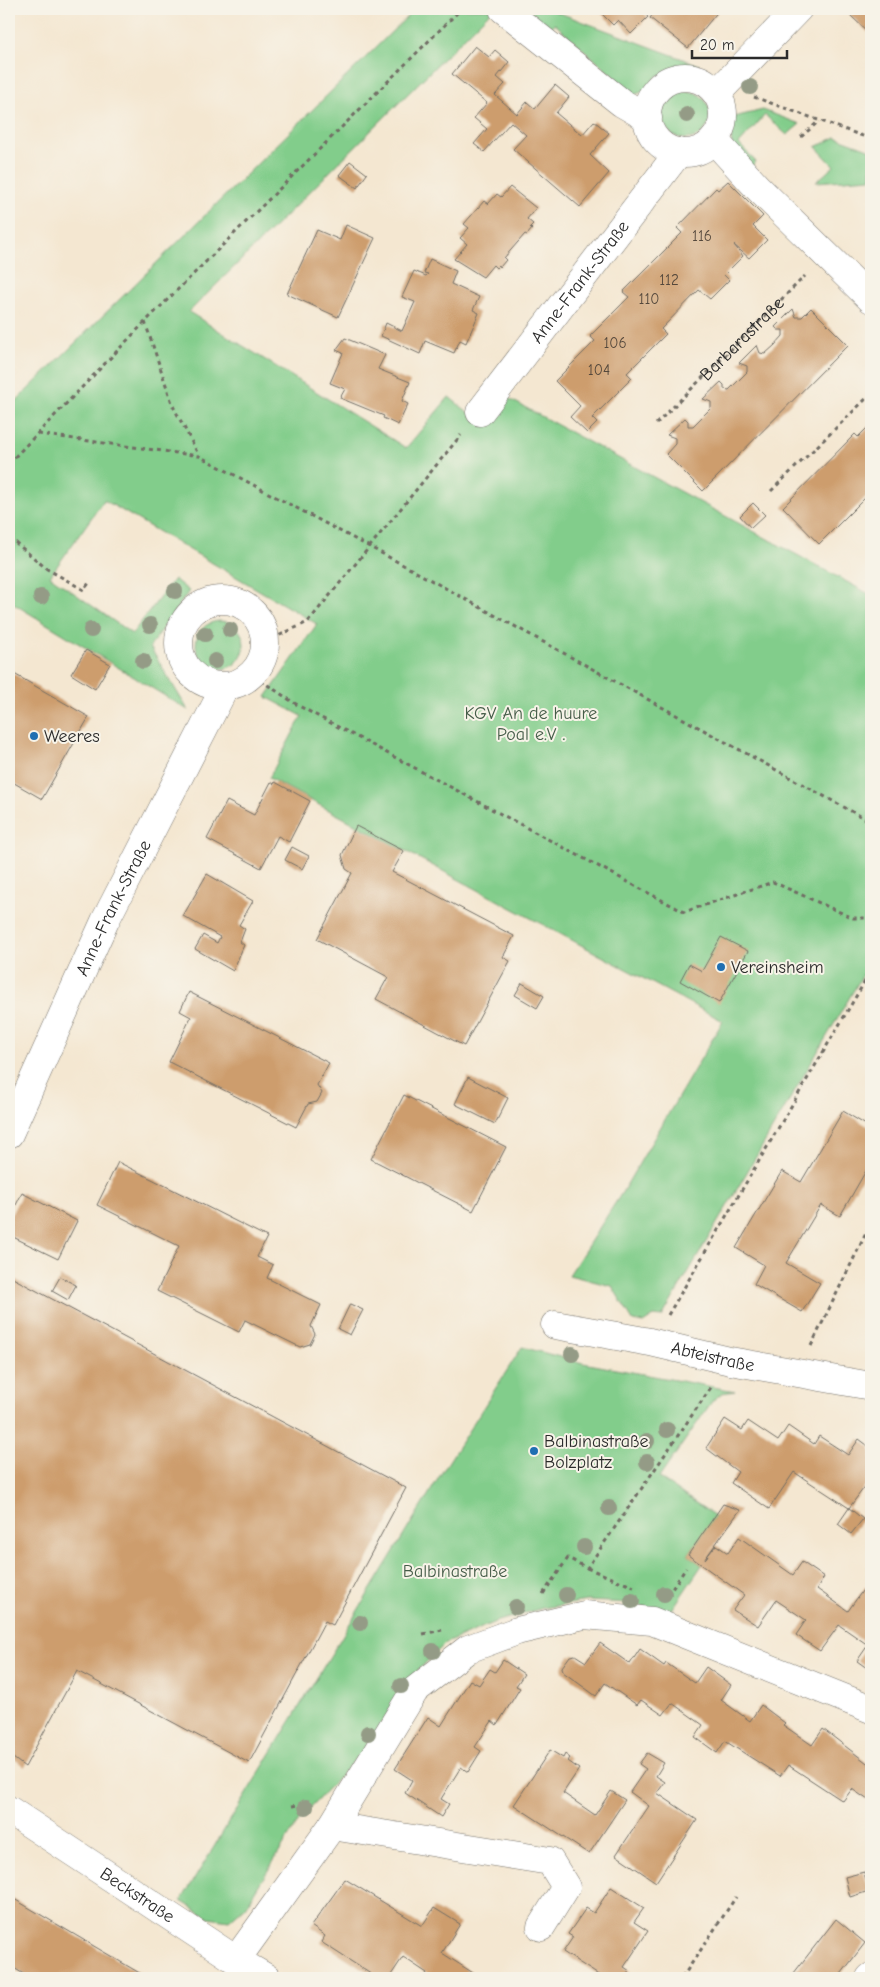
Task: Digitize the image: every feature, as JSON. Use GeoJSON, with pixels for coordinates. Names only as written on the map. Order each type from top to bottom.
{"type":"FeatureCollection","features":[{"type":"Feature","properties":{"kind":"street"},"geometry":{"type":"LineString","coordinates":[[503,9],[622,103],[648,118]]}},
{"type":"Feature","properties":{"kind":"street"},"geometry":{"type":"LineString","coordinates":[[719,89],[798,9]]}},
{"type":"Feature","properties":{"kind":"street"},"geometry":{"type":"LineString","coordinates":[[685,77],[697,79],[719,89],[723,117],[720,130],[714,140],[698,151],[679,152],[666,148],[657,140],[650,130],[648,105],[662,85],[672,79],[685,77]]}},
{"type":"Feature","properties":{"kind":"street"},"geometry":{"type":"LineString","coordinates":[[714,140],[756,186],[871,299]]}},
{"type":"Feature","properties":{"kind":"street","name":"Anne-Frank-Straße"},"geometry":{"type":"LineString","coordinates":[[480,412],[679,152]]}},
{"type":"Feature","properties":{"kind":"street"},"geometry":{"type":"LineString","coordinates":[[222,599],[235,602],[256,617],[263,629],[265,642],[261,659],[252,674],[239,683],[225,686],[211,685],[198,680],[188,670],[181,658],[178,645],[180,631],[186,618],[196,608],[208,602],[222,599]]}},
{"type":"Feature","properties":{"kind":"street","name":"Anne-Frank-Straße"},"geometry":{"type":"LineString","coordinates":[[9,1134],[106,921],[225,686]]}},
{"type":"Feature","properties":{"kind":"street","name":"Abteistraße"},"geometry":{"type":"LineString","coordinates":[[555,1325],[650,1342],[730,1361],[871,1386]]}},
{"type":"Feature","properties":{"kind":"street"},"geometry":{"type":"LineString","coordinates":[[236,1960],[332,1826],[415,1690],[468,1649],[517,1631],[584,1615],[652,1621],[871,1709]]}},
{"type":"Feature","properties":{"kind":"street","name":"Beckstraße"},"geometry":{"type":"LineString","coordinates":[[9,1810],[236,1960],[267,1978]]}},
{"type":"Feature","properties":{"kind":"street"},"geometry":{"type":"LineString","coordinates":[[332,1826],[550,1862],[566,1887],[541,1927]]}},
{"type":"Feature","properties":{"kind":"path"},"geometry":{"type":"LineString","coordinates":[[9,463],[145,322],[461,9]]}},
{"type":"Feature","properties":{"kind":"path"},"geometry":{"type":"LineString","coordinates":[[719,89],[871,139]]}},
{"type":"Feature","properties":{"kind":"path"},"geometry":{"type":"LineString","coordinates":[[801,137],[819,121]]}},
{"type":"Feature","properties":{"kind":"path","name":"Barbarastraße"},"geometry":{"type":"LineString","coordinates":[[656,424],[827,254]]}},
{"type":"Feature","properties":{"kind":"path"},"geometry":{"type":"LineString","coordinates":[[145,322],[173,406],[199,456]]}},
{"type":"Feature","properties":{"kind":"path"},"geometry":{"type":"LineString","coordinates":[[771,491],[871,394]]}},
{"type":"Feature","properties":{"kind":"path"},"geometry":{"type":"LineString","coordinates":[[265,642],[308,622],[480,412]]}},
{"type":"Feature","properties":{"kind":"path"},"geometry":{"type":"LineString","coordinates":[[38,434],[199,456],[871,822]]}},
{"type":"Feature","properties":{"kind":"path"},"geometry":{"type":"LineString","coordinates":[[9,537],[47,569],[84,590],[88,583]]}},
{"type":"Feature","properties":{"kind":"path"},"geometry":{"type":"LineString","coordinates":[[252,674],[299,706],[684,912],[773,882],[853,918],[871,918]]}},
{"type":"Feature","properties":{"kind":"path"},"geometry":{"type":"LineString","coordinates":[[650,1342],[871,971]]}},
{"type":"Feature","properties":{"kind":"path"},"geometry":{"type":"LineString","coordinates":[[798,1373],[871,1223]]}},
{"type":"Feature","properties":{"kind":"path"},"geometry":{"type":"LineString","coordinates":[[587,1568],[730,1361]]}},
{"type":"Feature","properties":{"kind":"path"},"geometry":{"type":"LineString","coordinates":[[517,1631],[568,1558],[587,1568],[639,1589]]}},
{"type":"Feature","properties":{"kind":"path"},"geometry":{"type":"LineString","coordinates":[[682,1978],[736,1897]]}},
{"type":"Feature","properties":{"kind":"green space","name":"KGV An de huure Poal e.V ."},"geometry":{"type":"Polygon","coordinates":[[[415,9],[493,9],[189,312],[406,448],[449,397],[482,423],[504,396],[871,595],[871,961],[662,1317],[654,1316],[643,1323],[633,1321],[612,1286],[569,1275],[623,1191],[723,1021],[269,778],[302,716],[266,697],[317,624],[104,500],[50,576],[132,634],[174,579],[189,591],[150,647],[188,710],[9,601],[9,408],[415,9]]]}},
{"type":"Feature","properties":{"kind":"green space"},"geometry":{"type":"Polygon","coordinates":[[[528,9],[549,9],[699,65],[657,76],[644,91],[629,97],[611,85],[614,77],[555,24],[548,28],[528,9]]]}},
{"type":"Feature","properties":{"kind":"green space"},"geometry":{"type":"Polygon","coordinates":[[[681,91],[691,91],[703,98],[710,110],[710,120],[703,132],[691,139],[681,139],[673,135],[666,128],[662,120],[662,110],[666,102],[673,95],[681,91]]]}},
{"type":"Feature","properties":{"kind":"green space"},"geometry":{"type":"Polygon","coordinates":[[[763,110],[800,124],[787,135],[765,115],[739,144],[756,162],[750,168],[733,151],[729,123],[734,117],[763,110]]]}},
{"type":"Feature","properties":{"kind":"green space"},"geometry":{"type":"Polygon","coordinates":[[[836,137],[871,150],[871,178],[816,182],[834,166],[816,147],[836,137]]]}},
{"type":"Feature","properties":{"kind":"green space"},"geometry":{"type":"Polygon","coordinates":[[[220,621],[229,623],[237,628],[242,636],[244,645],[242,654],[237,662],[229,667],[220,669],[211,667],[203,662],[198,654],[196,645],[198,636],[203,628],[211,623],[220,621]]]}},
{"type":"Feature","properties":{"kind":"green space","name":"Balbinastraße"},"geometry":{"type":"Polygon","coordinates":[[[522,1347],[583,1363],[735,1391],[722,1393],[713,1400],[659,1478],[715,1516],[688,1555],[702,1565],[669,1614],[630,1603],[587,1601],[543,1608],[495,1622],[446,1643],[413,1675],[363,1751],[300,1819],[245,1907],[229,1921],[209,1918],[181,1901],[444,1469],[522,1347]]]}},
{"type":"Feature","properties":{"kind":"building"},"geometry":{"type":"Polygon","coordinates":[[[597,9],[640,9],[648,17],[631,34],[618,20],[613,25],[597,9]]]}},
{"type":"Feature","properties":{"kind":"building"},"geometry":{"type":"Polygon","coordinates":[[[657,9],[720,9],[688,48],[650,18],[657,9]]]}},
{"type":"Feature","properties":{"kind":"building"},"geometry":{"type":"Polygon","coordinates":[[[856,9],[871,9],[871,35],[850,15],[856,9]]]}},
{"type":"Feature","properties":{"kind":"building"},"geometry":{"type":"Polygon","coordinates":[[[475,46],[489,57],[495,50],[509,62],[497,77],[505,84],[495,95],[517,114],[527,102],[535,109],[555,85],[569,97],[556,113],[582,135],[594,121],[609,133],[590,155],[609,173],[580,207],[513,149],[526,135],[511,122],[484,152],[474,144],[487,129],[474,118],[487,103],[452,74],[475,46]]]}},
{"type":"Feature","properties":{"kind":"building"},"geometry":{"type":"Polygon","coordinates":[[[350,161],[367,174],[357,188],[339,175],[350,161]]]}},
{"type":"Feature","properties":{"kind":"building"},"geometry":{"type":"Polygon","coordinates":[[[728,181],[763,216],[753,226],[767,240],[749,258],[734,245],[743,256],[724,275],[729,280],[710,299],[699,290],[661,329],[666,334],[627,373],[632,378],[592,418],[597,423],[587,433],[570,417],[580,406],[555,381],[595,341],[590,336],[629,297],[623,292],[682,233],[677,228],[716,188],[718,190],[728,181]]]}},
{"type":"Feature","properties":{"kind":"building"},"geometry":{"type":"Polygon","coordinates":[[[510,187],[536,208],[527,219],[533,224],[530,227],[532,229],[527,235],[525,234],[504,258],[506,260],[500,267],[499,265],[496,268],[493,265],[483,277],[454,259],[467,244],[460,238],[469,228],[464,224],[484,201],[488,204],[497,194],[501,197],[510,187]]]}},
{"type":"Feature","properties":{"kind":"building"},"geometry":{"type":"Polygon","coordinates":[[[346,225],[375,238],[338,317],[287,294],[317,230],[340,240],[346,225]]]}},
{"type":"Feature","properties":{"kind":"building"},"geometry":{"type":"Polygon","coordinates":[[[430,259],[456,271],[451,284],[479,297],[473,310],[479,313],[466,343],[460,340],[454,353],[425,341],[420,354],[381,336],[386,323],[402,331],[415,302],[402,297],[414,271],[426,276],[428,274],[424,273],[430,259]]]}},
{"type":"Feature","properties":{"kind":"building"},"geometry":{"type":"Polygon","coordinates":[[[811,308],[848,345],[703,491],[666,454],[675,444],[675,438],[667,435],[685,418],[688,421],[688,426],[693,426],[711,408],[711,402],[703,399],[721,382],[724,385],[724,389],[729,390],[747,372],[747,366],[739,363],[757,345],[760,353],[765,354],[775,345],[783,336],[783,330],[778,330],[775,327],[793,309],[796,317],[802,317],[811,308]]]}},
{"type":"Feature","properties":{"kind":"building"},"geometry":{"type":"Polygon","coordinates":[[[345,338],[385,355],[378,369],[410,382],[402,401],[408,404],[398,425],[383,418],[384,416],[340,398],[345,389],[330,383],[343,353],[336,350],[345,338]]]}},
{"type":"Feature","properties":{"kind":"building"},"geometry":{"type":"Polygon","coordinates":[[[871,424],[871,492],[819,544],[783,507],[855,434],[858,437],[871,424]]]}},
{"type":"Feature","properties":{"kind":"building"},"geometry":{"type":"Polygon","coordinates":[[[753,503],[765,515],[751,528],[740,516],[753,503]]]}},
{"type":"Feature","properties":{"kind":"building"},"geometry":{"type":"Polygon","coordinates":[[[86,650],[110,664],[95,689],[71,674],[86,650]]]}},
{"type":"Feature","properties":{"kind":"building"},"geometry":{"type":"Polygon","coordinates":[[[9,671],[89,717],[42,799],[9,780],[9,671]]]}},
{"type":"Feature","properties":{"kind":"building"},"geometry":{"type":"Polygon","coordinates":[[[271,782],[274,784],[275,782],[310,801],[289,842],[278,836],[261,868],[207,839],[227,801],[254,815],[271,782]]]}},
{"type":"Feature","properties":{"kind":"building"},"geometry":{"type":"Polygon","coordinates":[[[356,826],[404,851],[392,872],[514,936],[503,957],[510,961],[464,1046],[376,999],[388,977],[317,939],[352,873],[346,869],[342,855],[356,826]]]}},
{"type":"Feature","properties":{"kind":"building"},"geometry":{"type":"Polygon","coordinates":[[[292,847],[309,856],[302,869],[285,860],[292,847]]]}},
{"type":"Feature","properties":{"kind":"building"},"geometry":{"type":"Polygon","coordinates":[[[207,874],[253,901],[239,925],[245,929],[240,942],[244,945],[233,971],[195,949],[203,935],[217,943],[220,937],[183,916],[207,874]]]}},
{"type":"Feature","properties":{"kind":"building","name":"Vereinsheim"},"geometry":{"type":"Polygon","coordinates":[[[721,937],[748,951],[719,1003],[680,981],[689,964],[702,971],[721,937]]]}},
{"type":"Feature","properties":{"kind":"building"},"geometry":{"type":"Polygon","coordinates":[[[522,983],[544,996],[537,1008],[515,995],[522,983]]]}},
{"type":"Feature","properties":{"kind":"building"},"geometry":{"type":"Polygon","coordinates":[[[189,992],[329,1063],[317,1085],[322,1093],[317,1102],[308,1104],[296,1127],[169,1062],[191,1017],[180,1011],[189,992]]]}},
{"type":"Feature","properties":{"kind":"building"},"geometry":{"type":"Polygon","coordinates":[[[468,1077],[508,1098],[495,1124],[455,1104],[468,1077]]]}},
{"type":"Feature","properties":{"kind":"building"},"geometry":{"type":"Polygon","coordinates":[[[404,1095],[506,1147],[473,1211],[371,1159],[404,1095]]]}},
{"type":"Feature","properties":{"kind":"building"},"geometry":{"type":"Polygon","coordinates":[[[843,1111],[871,1128],[871,1162],[840,1216],[821,1205],[786,1263],[820,1283],[802,1312],[754,1284],[764,1265],[736,1248],[782,1171],[801,1182],[843,1111]]]}},
{"type":"Feature","properties":{"kind":"building"},"geometry":{"type":"Polygon","coordinates":[[[118,1162],[267,1237],[257,1257],[273,1265],[267,1278],[321,1305],[311,1326],[315,1334],[310,1344],[300,1347],[245,1320],[239,1332],[157,1291],[179,1246],[97,1205],[118,1162]]]}},
{"type":"Feature","properties":{"kind":"building"},"geometry":{"type":"Polygon","coordinates":[[[22,1193],[77,1221],[58,1259],[9,1235],[9,1219],[22,1193]]]}},
{"type":"Feature","properties":{"kind":"building"},"geometry":{"type":"Polygon","coordinates":[[[9,1276],[406,1488],[333,1625],[325,1621],[249,1763],[77,1671],[25,1767],[9,1755],[9,1276]]]}},
{"type":"Feature","properties":{"kind":"building"},"geometry":{"type":"Polygon","coordinates":[[[60,1277],[76,1285],[68,1300],[52,1291],[60,1277]]]}},
{"type":"Feature","properties":{"kind":"building"},"geometry":{"type":"Polygon","coordinates":[[[350,1304],[363,1310],[350,1335],[338,1329],[350,1304]]]}},
{"type":"Feature","properties":{"kind":"building"},"geometry":{"type":"Polygon","coordinates":[[[725,1419],[742,1430],[748,1421],[778,1441],[788,1426],[814,1444],[819,1436],[848,1455],[859,1439],[871,1448],[871,1489],[866,1485],[849,1508],[794,1472],[769,1509],[731,1483],[738,1472],[706,1448],[725,1419]]]}},
{"type":"Feature","properties":{"kind":"building"},"geometry":{"type":"Polygon","coordinates":[[[723,1504],[740,1510],[705,1559],[716,1545],[728,1553],[739,1537],[793,1575],[802,1562],[824,1577],[817,1589],[848,1611],[865,1587],[871,1592],[871,1671],[857,1661],[868,1645],[839,1625],[820,1651],[796,1635],[806,1620],[776,1600],[758,1626],[733,1610],[744,1595],[688,1555],[723,1504]]]}},
{"type":"Feature","properties":{"kind":"building"},"geometry":{"type":"Polygon","coordinates":[[[849,1508],[863,1519],[851,1534],[838,1524],[849,1508]]]}},
{"type":"Feature","properties":{"kind":"building"},"geometry":{"type":"Polygon","coordinates":[[[600,1643],[630,1664],[640,1649],[664,1666],[666,1663],[695,1683],[706,1667],[731,1685],[721,1700],[750,1721],[761,1705],[785,1723],[783,1725],[812,1745],[823,1729],[871,1766],[871,1802],[852,1789],[843,1801],[788,1765],[780,1776],[725,1741],[717,1753],[695,1737],[703,1725],[672,1703],[663,1715],[641,1700],[637,1705],[605,1683],[596,1696],[563,1672],[562,1667],[570,1656],[575,1655],[586,1662],[600,1643]]]}},
{"type":"Feature","properties":{"kind":"building"},"geometry":{"type":"Polygon","coordinates":[[[503,1660],[524,1674],[516,1686],[520,1688],[497,1725],[492,1721],[475,1747],[481,1751],[468,1772],[461,1767],[441,1799],[449,1804],[441,1817],[405,1793],[412,1780],[395,1769],[428,1717],[441,1726],[470,1680],[479,1685],[490,1669],[495,1672],[503,1660]]]}},
{"type":"Feature","properties":{"kind":"building"},"geometry":{"type":"Polygon","coordinates":[[[550,1750],[563,1758],[565,1754],[570,1758],[568,1761],[579,1769],[563,1793],[595,1815],[611,1791],[625,1800],[589,1854],[514,1805],[550,1750]]]}},
{"type":"Feature","properties":{"kind":"building"},"geometry":{"type":"Polygon","coordinates":[[[647,1753],[664,1763],[656,1776],[665,1782],[657,1793],[697,1820],[656,1882],[616,1855],[649,1806],[630,1792],[646,1769],[639,1764],[647,1753]]]}},
{"type":"Feature","properties":{"kind":"building"},"geometry":{"type":"Polygon","coordinates":[[[864,1872],[869,1891],[850,1897],[845,1877],[864,1872]]]}},
{"type":"Feature","properties":{"kind":"building"},"geometry":{"type":"Polygon","coordinates":[[[345,1879],[422,1926],[434,1908],[460,1924],[442,1953],[481,1978],[424,1978],[427,1973],[403,1957],[389,1978],[377,1978],[321,1942],[325,1936],[311,1926],[345,1879]]]}},
{"type":"Feature","properties":{"kind":"building"},"geometry":{"type":"Polygon","coordinates":[[[611,1887],[644,1908],[634,1922],[648,1931],[624,1967],[630,1971],[626,1978],[603,1978],[563,1952],[573,1937],[568,1934],[586,1908],[594,1913],[611,1887]]]}},
{"type":"Feature","properties":{"kind":"building"},"geometry":{"type":"Polygon","coordinates":[[[9,1896],[148,1978],[30,1978],[9,1965],[9,1896]]]}},
{"type":"Feature","properties":{"kind":"building"},"geometry":{"type":"Polygon","coordinates":[[[836,1919],[865,1943],[838,1978],[790,1978],[836,1919]]]}},
{"type":"Feature","properties":{"kind":"place","name":"Weeres"},"geometry":{"type":"Point","coordinates":[34,736]}},
{"type":"Feature","properties":{"kind":"place","name":"Vereinsheim"},"geometry":{"type":"Point","coordinates":[721,967]}},
{"type":"Feature","properties":{"kind":"place","name":"Balbinastraße Bolzplatz"},"geometry":{"type":"Point","coordinates":[534,1451]}}]}
